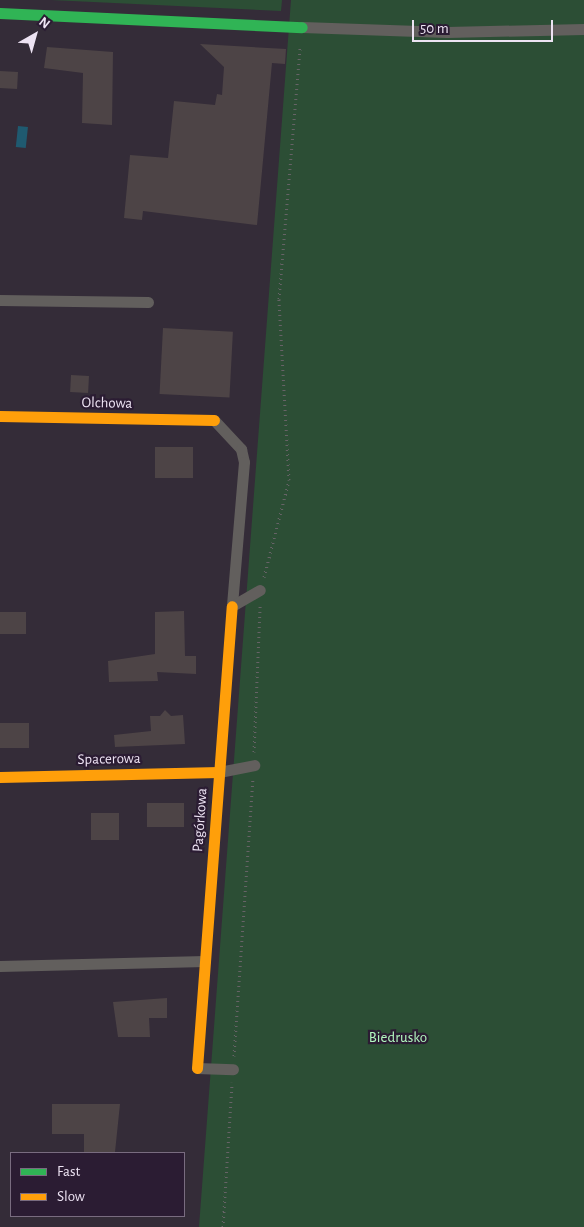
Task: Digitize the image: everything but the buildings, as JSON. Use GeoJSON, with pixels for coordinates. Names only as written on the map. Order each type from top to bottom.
{"type":"FeatureCollection","features":[{"type":"Feature","properties":{"kind":"street"},"geometry":{"type":"LineString","coordinates":[[0,13],[302,26]]}},
{"type":"Feature","properties":{"kind":"street","name":"Olchowa"},"geometry":{"type":"LineString","coordinates":[[0,416],[214,420]]}},
{"type":"Feature","properties":{"kind":"street","name":"Pagórkowa"},"geometry":{"type":"LineString","coordinates":[[197,1068],[232,606]]}},
{"type":"Feature","properties":{"kind":"street","name":"Spacerowa"},"geometry":{"type":"LineString","coordinates":[[0,777],[219,772]]}},
{"type":"Feature","properties":{"kind":"lane"},"geometry":{"type":"LineString","coordinates":[[302,26],[447,32],[584,29]]}},
{"type":"Feature","properties":{"kind":"lane"},"geometry":{"type":"LineString","coordinates":[[0,300],[148,302]]}},
{"type":"Feature","properties":{"kind":"lane"},"geometry":{"type":"LineString","coordinates":[[214,420],[241,449],[244,462],[232,606]]}},
{"type":"Feature","properties":{"kind":"lane"},"geometry":{"type":"LineString","coordinates":[[232,606],[260,590]]}},
{"type":"Feature","properties":{"kind":"lane"},"geometry":{"type":"LineString","coordinates":[[219,772],[254,766]]}},
{"type":"Feature","properties":{"kind":"lane"},"geometry":{"type":"LineString","coordinates":[[0,966],[205,961]]}},
{"type":"Feature","properties":{"kind":"lane"},"geometry":{"type":"LineString","coordinates":[[197,1068],[233,1069]]}},
{"type":"Feature","properties":{"kind":"path"},"geometry":{"type":"LineString","coordinates":[[223,1227],[254,766],[260,590],[289,480],[279,299],[302,26]]}},
{"type":"Feature","properties":{"kind":"green space"},"geometry":{"type":"Polygon","coordinates":[[[51,0],[282,0],[281,11],[51,0]]]}},
{"type":"Feature","properties":{"kind":"green space","name":"Biedrusko"},"geometry":{"type":"Polygon","coordinates":[[[291,0],[584,0],[584,1227],[199,1227],[291,0]]]}},
{"type":"Feature","properties":{"kind":"water"},"geometry":{"type":"Polygon","coordinates":[[[18,126],[28,127],[26,148],[16,147],[18,126]]]}},
{"type":"Feature","properties":{"kind":"traffic: fast"},"geometry":{"type":"LineString","coordinates":[[0,13],[302,27]]}},
{"type":"Feature","properties":{"kind":"traffic: slow"},"geometry":{"type":"LineString","coordinates":[[0,416],[214,420]]}},
{"type":"Feature","properties":{"kind":"traffic: slow"},"geometry":{"type":"LineString","coordinates":[[197,1068],[232,606]]}},
{"type":"Feature","properties":{"kind":"traffic: slow"},"geometry":{"type":"LineString","coordinates":[[0,777],[219,772]]}}]}
